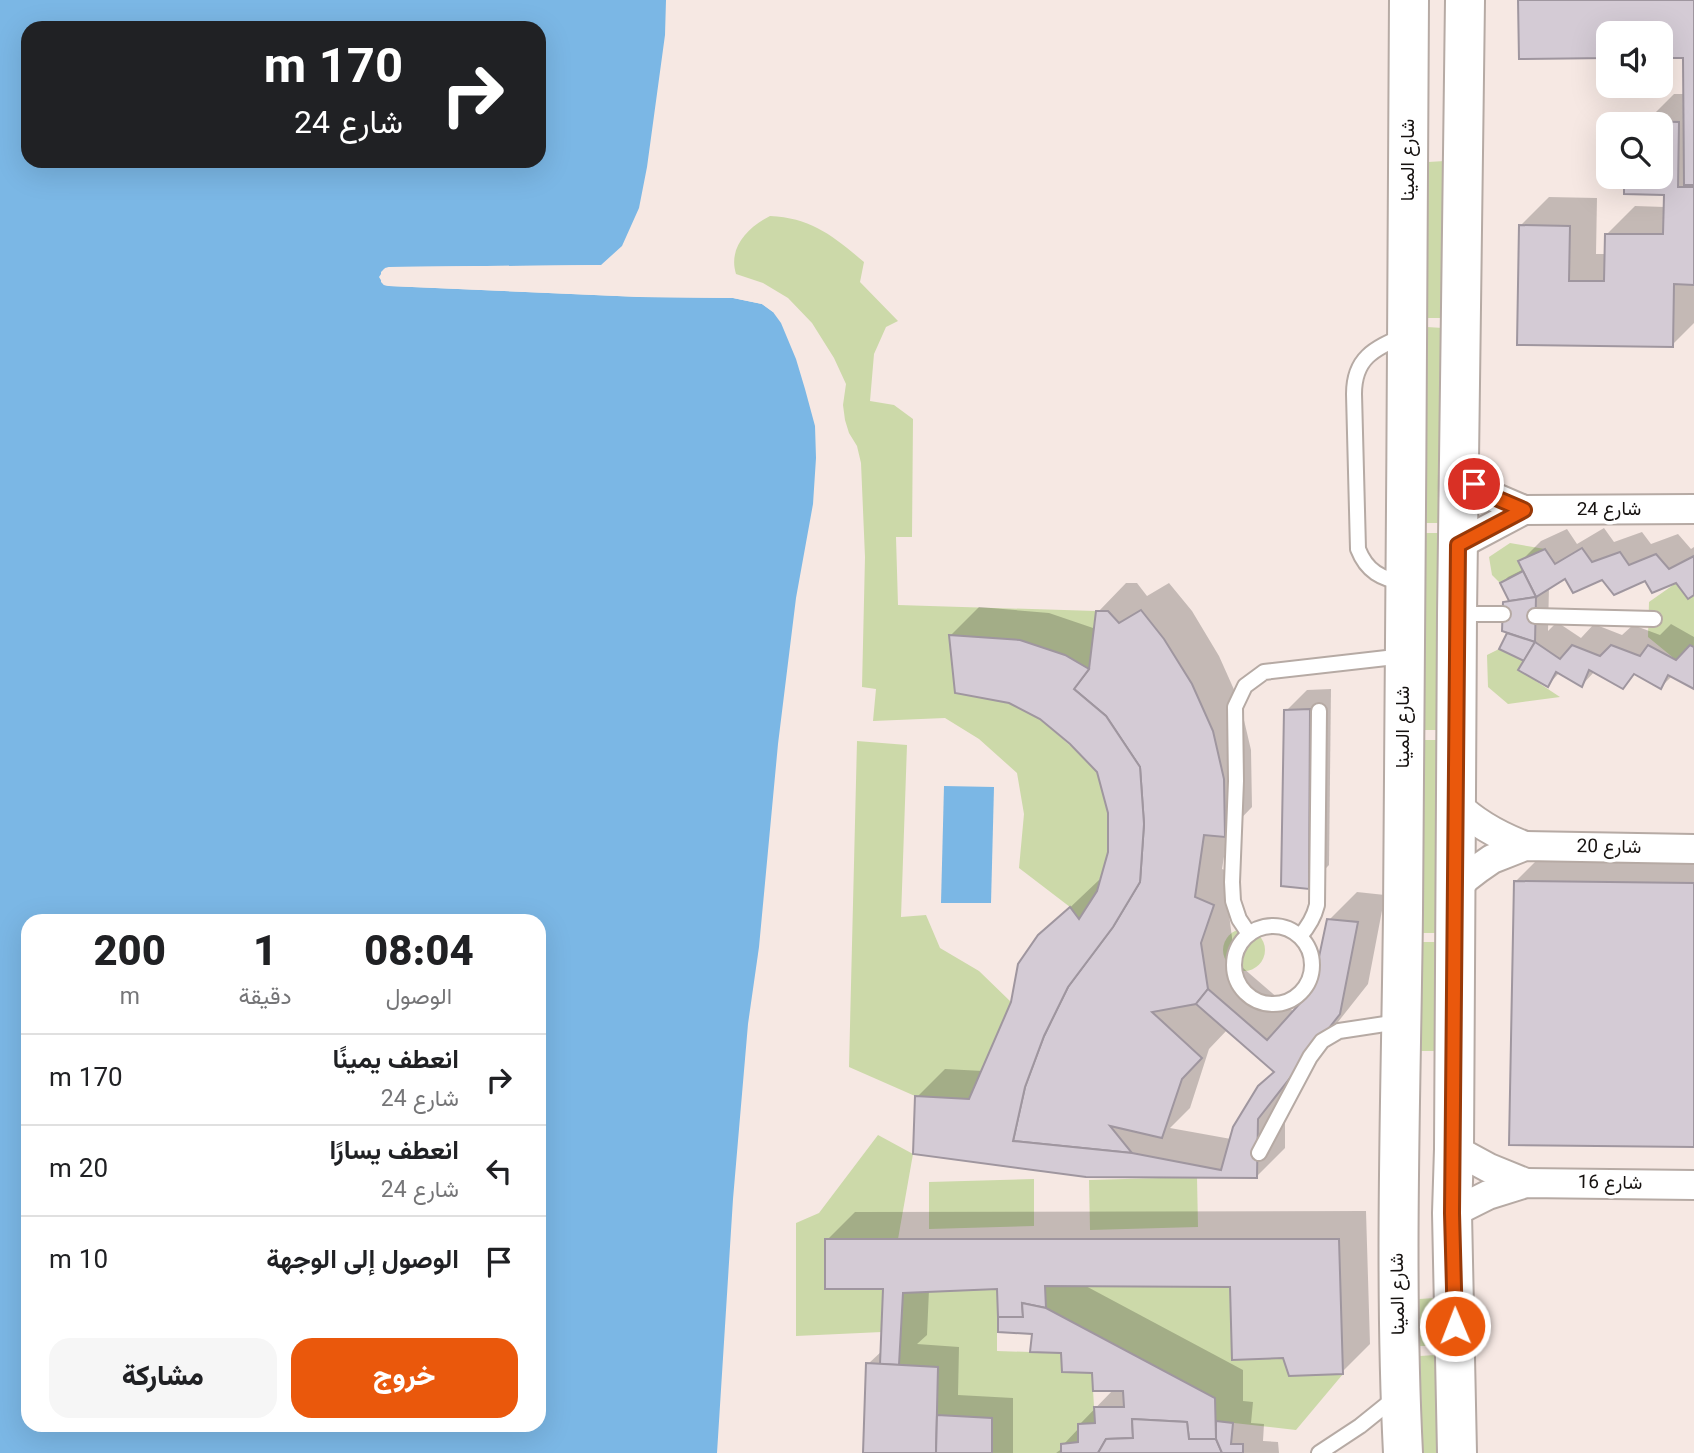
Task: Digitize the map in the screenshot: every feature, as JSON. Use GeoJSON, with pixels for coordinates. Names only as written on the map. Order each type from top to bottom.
{"type":"FeatureCollection","features":[{"type":"Feature","properties":{"kind":"main road","name":"شارع المينا"},"geometry":{"type":"LineString","coordinates":[[1403,1453],[1398,1196],[1402,1021],[1409,0]]}},
{"type":"Feature","properties":{"kind":"main road"},"geometry":{"type":"LineString","coordinates":[[1440,0],[1446,29],[1457,49],[1465,57]]}},
{"type":"Feature","properties":{"kind":"main road"},"geometry":{"type":"LineString","coordinates":[[1457,1453],[1452,1213],[1465,0]]}},
{"type":"Feature","properties":{"kind":"main road"},"geometry":{"type":"LineString","coordinates":[[1400,1139],[1417,1161],[1422,1178],[1426,1264],[1438,1274],[1454,1275]]}},
{"type":"Feature","properties":{"kind":"street","name":"شارع 24"},"geometry":{"type":"LineString","coordinates":[[1459,472],[1489,495],[1524,510],[1694,509]]}},
{"type":"Feature","properties":{"kind":"street","name":"شارع 24"},"geometry":{"type":"LineString","coordinates":[[1458,545],[1524,510]]}},
{"type":"Feature","properties":{"kind":"street","name":"شارع 20"},"geometry":{"type":"LineString","coordinates":[[1456,804],[1494,834],[1525,846],[1694,849]]}},
{"type":"Feature","properties":{"kind":"street","name":"شارع 20"},"geometry":{"type":"LineString","coordinates":[[1455,890],[1486,863],[1525,846]]}},
{"type":"Feature","properties":{"kind":"street","name":"شارع 16"},"geometry":{"type":"LineString","coordinates":[[1454,1149],[1489,1168],[1526,1183]]}},
{"type":"Feature","properties":{"kind":"street","name":"شارع 16"},"geometry":{"type":"LineString","coordinates":[[1452,1213],[1488,1195],[1526,1183],[1694,1185]]}},
{"type":"Feature","properties":{"kind":"lane"},"geometry":{"type":"LineString","coordinates":[[1406,583],[1379,576],[1362,560],[1358,549],[1354,381],[1365,358],[1408,334]]}},
{"type":"Feature","properties":{"kind":"lane"},"geometry":{"type":"LineString","coordinates":[[1457,614],[1503,614]]}},
{"type":"Feature","properties":{"kind":"lane"},"geometry":{"type":"LineString","coordinates":[[1535,616],[1654,619]]}},
{"type":"Feature","properties":{"kind":"lane"},"geometry":{"type":"LineString","coordinates":[[1249,934],[1239,919],[1233,901],[1232,882],[1236,781],[1235,707],[1245,686],[1264,672],[1405,656]]}},
{"type":"Feature","properties":{"kind":"lane"},"geometry":{"type":"LineString","coordinates":[[1300,936],[1308,927],[1318,905],[1319,711]]}},
{"type":"Feature","properties":{"kind":"lane"},"geometry":{"type":"LineString","coordinates":[[1275,926],[1300,936],[1308,946],[1312,960],[1312,973],[1307,986],[1298,996],[1286,1003],[1272,1005],[1247,995],[1238,984],[1234,971],[1240,944],[1249,934],[1261,928],[1275,926]]}},
{"type":"Feature","properties":{"kind":"lane"},"geometry":{"type":"LineString","coordinates":[[1259,1153],[1310,1057],[1322,1041],[1339,1031],[1402,1021]]}},
{"type":"Feature","properties":{"kind":"lane"},"geometry":{"type":"LineString","coordinates":[[1318,1453],[1360,1426],[1400,1394]]}},
{"type":"Feature","properties":{"kind":"green space"},"geometry":{"type":"Polygon","coordinates":[[[1445,161],[1443,318],[1427,318],[1428,162],[1445,161]]]}},
{"type":"Feature","properties":{"kind":"green space"},"geometry":{"type":"Polygon","coordinates":[[[770,216],[798,220],[821,230],[864,262],[860,282],[898,321],[886,327],[874,354],[870,401],[894,405],[913,419],[912,537],[896,537],[898,605],[1096,611],[1089,669],[1065,655],[1020,640],[949,635],[955,693],[1009,703],[1040,719],[1097,772],[1108,813],[1108,852],[1097,891],[1079,919],[1070,907],[1019,868],[1024,814],[1017,773],[979,739],[945,718],[873,721],[876,689],[862,687],[865,557],[861,463],[857,446],[845,420],[843,405],[846,384],[834,358],[812,323],[788,298],[763,283],[736,274],[734,265],[741,240],[754,226],[770,216]]]}},
{"type":"Feature","properties":{"kind":"green space"},"geometry":{"type":"Polygon","coordinates":[[[1427,327],[1443,328],[1441,523],[1425,523],[1427,327]]]}},
{"type":"Feature","properties":{"kind":"green space"},"geometry":{"type":"Polygon","coordinates":[[[1424,533],[1441,533],[1439,730],[1423,730],[1424,533]]]}},
{"type":"Feature","properties":{"kind":"green space"},"geometry":{"type":"Polygon","coordinates":[[[1510,543],[1545,549],[1518,561],[1523,571],[1500,583],[1492,575],[1489,557],[1510,543]]]}},
{"type":"Feature","properties":{"kind":"green space"},"geometry":{"type":"Polygon","coordinates":[[[1676,583],[1688,599],[1694,595],[1694,647],[1690,645],[1676,660],[1648,637],[1649,602],[1676,583]]]}},
{"type":"Feature","properties":{"kind":"green space"},"geometry":{"type":"Polygon","coordinates":[[[1499,649],[1524,661],[1519,670],[1560,697],[1508,704],[1488,687],[1487,655],[1499,649]]]}},
{"type":"Feature","properties":{"kind":"green space"},"geometry":{"type":"Polygon","coordinates":[[[1422,740],[1439,740],[1437,933],[1422,933],[1422,740]]]}},
{"type":"Feature","properties":{"kind":"green space"},"geometry":{"type":"Polygon","coordinates":[[[857,741],[907,745],[901,917],[926,915],[940,948],[979,971],[1011,1002],[969,1099],[915,1096],[849,1067],[857,741]]]}},
{"type":"Feature","properties":{"kind":"green space"},"geometry":{"type":"Polygon","coordinates":[[[1244,929],[1259,935],[1265,950],[1259,965],[1244,971],[1229,965],[1223,950],[1229,935],[1244,929]]]}},
{"type":"Feature","properties":{"kind":"green space"},"geometry":{"type":"Polygon","coordinates":[[[1421,942],[1437,942],[1436,1051],[1420,1051],[1421,942]]]}},
{"type":"Feature","properties":{"kind":"green space"},"geometry":{"type":"Polygon","coordinates":[[[878,1135],[913,1154],[898,1239],[825,1239],[825,1289],[883,1289],[882,1332],[796,1336],[796,1223],[819,1213],[878,1135]]]}},
{"type":"Feature","properties":{"kind":"green space"},"geometry":{"type":"Polygon","coordinates":[[[1197,1177],[1198,1227],[1090,1230],[1089,1180],[1197,1177]]]}},
{"type":"Feature","properties":{"kind":"green space"},"geometry":{"type":"Polygon","coordinates":[[[1034,1179],[1034,1226],[929,1229],[929,1182],[1034,1179]]]}},
{"type":"Feature","properties":{"kind":"green space"},"geometry":{"type":"Polygon","coordinates":[[[1045,1286],[1230,1287],[1232,1360],[1283,1358],[1289,1376],[1343,1374],[1296,1430],[1216,1421],[1215,1398],[1046,1308],[1045,1286]]]}},
{"type":"Feature","properties":{"kind":"green space"},"geometry":{"type":"Polygon","coordinates":[[[997,1289],[997,1351],[1061,1353],[1062,1372],[1092,1373],[1095,1423],[1078,1424],[1078,1442],[1061,1444],[1061,1453],[992,1453],[992,1418],[937,1415],[938,1367],[899,1365],[903,1293],[997,1289]]]}},
{"type":"Feature","properties":{"kind":"green space"},"geometry":{"type":"Polygon","coordinates":[[[1435,1298],[1436,1346],[1420,1346],[1419,1299],[1435,1298]]]}},
{"type":"Feature","properties":{"kind":"green space"},"geometry":{"type":"Polygon","coordinates":[[[1435,1355],[1439,1453],[1423,1453],[1420,1356],[1435,1355]]]}},
{"type":"Feature","properties":{"kind":"water"},"geometry":{"type":"Polygon","coordinates":[[[0,0],[666,0],[665,35],[647,167],[639,208],[622,246],[601,265],[390,267],[381,272],[381,282],[389,286],[640,297],[733,298],[762,304],[773,312],[781,323],[805,389],[815,426],[813,504],[796,598],[778,744],[759,947],[748,1024],[733,1199],[717,1453],[0,1453],[0,0]]]}},
{"type":"Feature","properties":{"kind":"water"},"geometry":{"type":"Polygon","coordinates":[[[944,786],[994,787],[991,903],[941,903],[944,786]]]}},
{"type":"Feature","properties":{"kind":"pier"},"geometry":{"type":"Polygon","coordinates":[[[606,265],[601,268],[390,270],[383,277],[390,283],[733,295],[764,301],[774,308],[773,312],[762,304],[733,298],[640,297],[389,286],[384,285],[379,277],[385,268],[389,267],[606,265]]]}},
{"type":"Feature","properties":{"kind":"building"},"geometry":{"type":"Polygon","coordinates":[[[1518,0],[1694,0],[1694,185],[1684,185],[1683,58],[1673,58],[1673,21],[1596,21],[1596,58],[1519,59],[1518,0]]]}},
{"type":"Feature","properties":{"kind":"building"},"geometry":{"type":"Polygon","coordinates":[[[1673,122],[1679,122],[1678,187],[1694,187],[1694,285],[1674,284],[1673,347],[1517,345],[1519,225],[1570,226],[1569,281],[1604,281],[1605,234],[1663,234],[1664,195],[1624,194],[1624,189],[1673,189],[1673,122]]]}},
{"type":"Feature","properties":{"kind":"building"},"geometry":{"type":"Polygon","coordinates":[[[1582,548],[1592,562],[1620,552],[1629,565],[1656,554],[1669,569],[1694,556],[1694,595],[1688,599],[1676,583],[1652,593],[1645,581],[1614,595],[1602,580],[1573,593],[1565,579],[1536,597],[1518,561],[1545,549],[1555,564],[1582,548]]]}},
{"type":"Feature","properties":{"kind":"building"},"geometry":{"type":"Polygon","coordinates":[[[1523,571],[1536,597],[1509,601],[1500,583],[1523,571]]]}},
{"type":"Feature","properties":{"kind":"building"},"geometry":{"type":"Polygon","coordinates":[[[1536,597],[1535,642],[1502,631],[1503,602],[1536,597]]]}},
{"type":"Feature","properties":{"kind":"building"},"geometry":{"type":"Polygon","coordinates":[[[1141,610],[1164,639],[1192,684],[1213,731],[1224,779],[1225,837],[1204,835],[1195,897],[1214,905],[1201,943],[1208,989],[1196,1004],[1152,1012],[1202,1058],[1182,1079],[1162,1138],[1110,1126],[1132,1153],[1013,1141],[1025,1087],[1044,1036],[1068,987],[1113,927],[1140,882],[1144,824],[1140,767],[1106,716],[1074,689],[1089,669],[1096,611],[1108,611],[1119,623],[1141,610]]]}},
{"type":"Feature","properties":{"kind":"building"},"geometry":{"type":"Polygon","coordinates":[[[1507,633],[1535,642],[1524,661],[1499,649],[1507,633]]]}},
{"type":"Feature","properties":{"kind":"building"},"geometry":{"type":"Polygon","coordinates":[[[949,635],[1020,640],[1065,655],[1089,669],[1074,689],[1106,716],[1140,767],[1144,824],[1140,882],[1113,927],[1068,987],[1044,1036],[1025,1087],[1013,1141],[1132,1153],[1221,1170],[1233,1127],[1258,1086],[1274,1072],[1196,1004],[1208,989],[1267,1040],[1312,990],[1327,919],[1358,922],[1340,1014],[1258,1119],[1257,1178],[1086,1177],[913,1154],[915,1096],[969,1099],[1011,1002],[1018,964],[1038,935],[1070,907],[1079,919],[1097,891],[1108,852],[1108,813],[1097,772],[1070,744],[1040,719],[1009,703],[955,693],[949,635]]]}},
{"type":"Feature","properties":{"kind":"building"},"geometry":{"type":"Polygon","coordinates":[[[1535,642],[1560,659],[1572,645],[1600,656],[1611,645],[1640,656],[1648,645],[1676,660],[1690,645],[1694,647],[1694,689],[1668,675],[1661,689],[1634,674],[1623,689],[1589,670],[1582,687],[1556,672],[1548,687],[1518,670],[1535,642]]]}},
{"type":"Feature","properties":{"kind":"building"},"geometry":{"type":"Polygon","coordinates":[[[1310,709],[1309,889],[1281,886],[1284,710],[1310,709]]]}},
{"type":"Feature","properties":{"kind":"building"},"geometry":{"type":"Polygon","coordinates":[[[1514,881],[1694,883],[1694,1147],[1509,1145],[1514,881]]]}},
{"type":"Feature","properties":{"kind":"building"},"geometry":{"type":"Polygon","coordinates":[[[825,1239],[1339,1239],[1343,1374],[1289,1376],[1283,1358],[1232,1360],[1230,1287],[1045,1286],[1046,1308],[1022,1303],[1023,1317],[998,1317],[997,1289],[903,1293],[899,1365],[880,1364],[883,1289],[825,1289],[825,1239]]]}},
{"type":"Feature","properties":{"kind":"building"},"geometry":{"type":"Polygon","coordinates":[[[1022,1303],[1046,1308],[1215,1398],[1216,1439],[1189,1439],[1187,1422],[1132,1419],[1133,1438],[1106,1439],[1098,1453],[1061,1453],[1061,1444],[1078,1442],[1078,1424],[1095,1423],[1094,1407],[1124,1407],[1123,1391],[1093,1391],[1092,1373],[1062,1372],[1061,1353],[1030,1352],[1032,1334],[998,1332],[998,1317],[1023,1317],[1022,1303]]]}},
{"type":"Feature","properties":{"kind":"building"},"geometry":{"type":"Polygon","coordinates":[[[866,1363],[938,1367],[936,1453],[863,1453],[866,1363]]]}},
{"type":"Feature","properties":{"kind":"building"},"geometry":{"type":"Polygon","coordinates":[[[937,1415],[992,1418],[992,1453],[936,1453],[937,1415]]]}},
{"type":"Feature","properties":{"kind":"building"},"geometry":{"type":"Polygon","coordinates":[[[1132,1419],[1187,1422],[1189,1439],[1216,1439],[1222,1453],[1098,1453],[1106,1439],[1133,1438],[1132,1419]]]}},
{"type":"Feature","properties":{"kind":"building"},"geometry":{"type":"Polygon","coordinates":[[[1216,1421],[1233,1423],[1231,1444],[1243,1444],[1243,1453],[1222,1453],[1216,1439],[1216,1421]]]}},
{"type":"Feature","properties":{"kind":"route"},"geometry":{"type":"LineString","coordinates":[[1455,1326],[1452,1213],[1458,545],[1524,510],[1489,495],[1474,484]]}}]}
